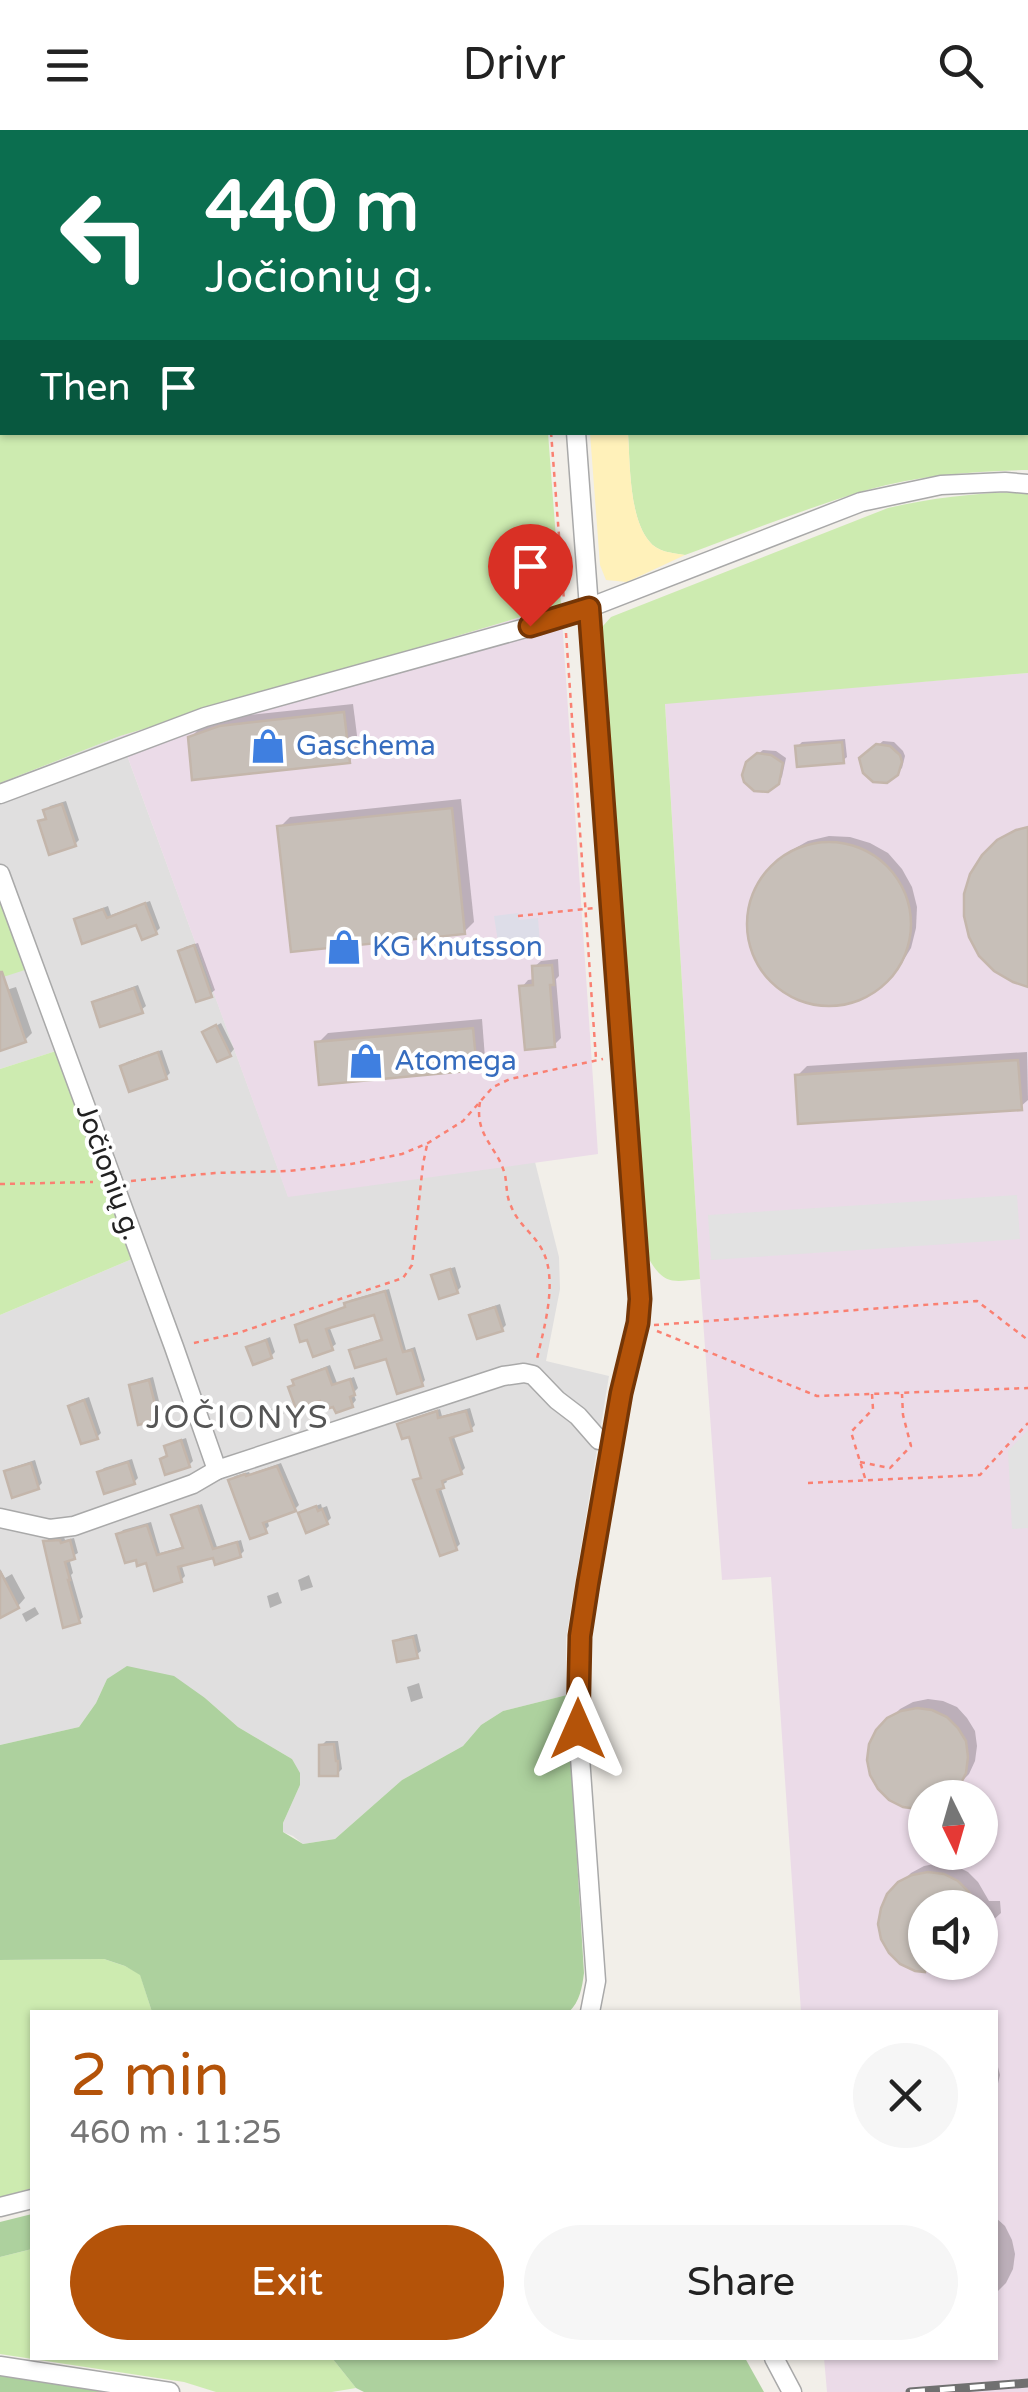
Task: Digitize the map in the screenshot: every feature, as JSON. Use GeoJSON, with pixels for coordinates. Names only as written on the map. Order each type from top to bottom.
{"type":"FeatureCollection","features":[{"type":"Feature","properties":{"kind":"street"},"geometry":{"type":"LineString","coordinates":[[576,435],[640,1299],[580,1636],[578,1729],[596,1981],[590,2010]]}},
{"type":"Feature","properties":{"kind":"street"},"geometry":{"type":"LineString","coordinates":[[0,794],[205,718],[589,608],[861,502],[941,486],[1028,484]]}},
{"type":"Feature","properties":{"kind":"street","name":"Jočionių g."},"geometry":{"type":"LineString","coordinates":[[0,874],[216,1470]]}},
{"type":"Feature","properties":{"kind":"street"},"geometry":{"type":"LineString","coordinates":[[0,1518],[50,1530],[74,1526],[194,1484],[216,1470],[524,1372],[534,1376],[599,1440],[612,1441]]}},
{"type":"Feature","properties":{"kind":"street"},"geometry":{"type":"LineString","coordinates":[[0,2207],[30,2200]]}},
{"type":"Feature","properties":{"kind":"street"},"geometry":{"type":"LineString","coordinates":[[775,2360],[792,2392]]}},
{"type":"Feature","properties":{"kind":"street"},"geometry":{"type":"LineString","coordinates":[[0,2366],[170,2392]]}},
{"type":"Feature","properties":{"kind":"path"},"geometry":{"type":"LineString","coordinates":[[552,435],[596,1060]]}},
{"type":"Feature","properties":{"kind":"path"},"geometry":{"type":"LineString","coordinates":[[518,916],[610,906]]}},
{"type":"Feature","properties":{"kind":"path"},"geometry":{"type":"LineString","coordinates":[[0,1184],[113,1182],[351,1164],[402,1154],[463,1121],[493,1086],[510,1079],[621,1057]]}},
{"type":"Feature","properties":{"kind":"path"},"geometry":{"type":"LineString","coordinates":[[481,1100],[480,1128],[504,1173],[511,1208],[535,1236],[549,1272],[548,1301],[534,1376]]}},
{"type":"Feature","properties":{"kind":"path"},"geometry":{"type":"LineString","coordinates":[[174,1347],[238,1333],[403,1278],[412,1266],[428,1143]]}},
{"type":"Feature","properties":{"kind":"path"},"geometry":{"type":"LineString","coordinates":[[1028,1340],[977,1301],[644,1326],[818,1396],[1028,1388]]}},
{"type":"Feature","properties":{"kind":"path"},"geometry":{"type":"LineString","coordinates":[[860,1462],[890,1468],[911,1446],[902,1392]]}},
{"type":"Feature","properties":{"kind":"path"},"geometry":{"type":"LineString","coordinates":[[866,1480],[850,1432],[872,1408],[872,1394]]}},
{"type":"Feature","properties":{"kind":"path"},"geometry":{"type":"LineString","coordinates":[[808,1483],[980,1475],[1028,1424]]}},
{"type":"Feature","properties":{"kind":"shaded area"},"geometry":{"type":"Polygon","coordinates":[[[561,605],[598,1154],[288,1197],[120,736],[561,605]]]}},
{"type":"Feature","properties":{"kind":"shaded area"},"geometry":{"type":"Polygon","coordinates":[[[1028,673],[1028,2392],[827,2392],[824,2360],[998,2360],[998,2010],[801,2010],[771,1577],[722,1580],[665,703],[1028,673]]]}},
{"type":"Feature","properties":{"kind":"shaded area"},"geometry":{"type":"Polygon","coordinates":[[[120,736],[288,1196],[535,1162],[559,1257],[560,1289],[546,1361],[609,1376],[566,1639],[567,1695],[503,1711],[481,1725],[463,1746],[402,1780],[335,1839],[303,1844],[283,1832],[283,1823],[300,1785],[292,1759],[238,1727],[205,1698],[107,1679],[79,1727],[0,1745],[0,1315],[132,1259],[56,1051],[0,1069],[0,783],[120,736]]]}},
{"type":"Feature","properties":{"kind":"shaded area"},"geometry":{"type":"Polygon","coordinates":[[[518,913],[519,920],[538,918],[540,944],[507,948],[498,942],[494,916],[518,913]]]}},
{"type":"Feature","properties":{"kind":"shaded area"},"geometry":{"type":"Polygon","coordinates":[[[1017,1195],[1020,1239],[711,1260],[708,1215],[1017,1195]]]}},
{"type":"Feature","properties":{"kind":"shaded area"},"geometry":{"type":"Polygon","coordinates":[[[1028,1430],[1028,1528],[1012,1529],[1008,1451],[1028,1430]]]}},
{"type":"Feature","properties":{"kind":"green space"},"geometry":{"type":"Polygon","coordinates":[[[0,435],[548,435],[561,605],[120,736],[0,783],[0,435]]]}},
{"type":"Feature","properties":{"kind":"green space"},"geometry":{"type":"Polygon","coordinates":[[[628,435],[1028,435],[1028,470],[947,475],[887,485],[685,555],[656,548],[642,531],[630,474],[628,435]]]}},
{"type":"Feature","properties":{"kind":"green space"},"geometry":{"type":"Polygon","coordinates":[[[1028,494],[1028,673],[665,704],[700,1279],[665,1278],[649,1259],[601,642],[603,626],[611,617],[888,508],[1028,494]]]}},
{"type":"Feature","properties":{"kind":"green space"},"geometry":{"type":"Polygon","coordinates":[[[0,895],[28,969],[0,978],[0,895]]]}},
{"type":"Feature","properties":{"kind":"green space"},"geometry":{"type":"Polygon","coordinates":[[[56,1051],[132,1259],[0,1315],[0,1069],[56,1051]]]}},
{"type":"Feature","properties":{"kind":"green space"},"geometry":{"type":"Polygon","coordinates":[[[127,1666],[174,1676],[238,1727],[292,1759],[300,1773],[300,1785],[283,1823],[283,1832],[303,1844],[335,1839],[402,1780],[463,1746],[481,1725],[503,1711],[567,1695],[584,1973],[573,2008],[151,2010],[140,1975],[104,1959],[0,1960],[0,1745],[79,1727],[107,1679],[127,1666]]]}},
{"type":"Feature","properties":{"kind":"green space"},"geometry":{"type":"Polygon","coordinates":[[[104,1959],[140,1974],[151,2010],[30,2010],[30,2189],[0,2198],[0,1960],[104,1959]]]}},
{"type":"Feature","properties":{"kind":"green space"},"geometry":{"type":"Polygon","coordinates":[[[30,2214],[30,2250],[0,2257],[0,2222],[30,2214]]]}},
{"type":"Feature","properties":{"kind":"green space"},"geometry":{"type":"Polygon","coordinates":[[[30,2250],[30,2359],[0,2354],[0,2257],[30,2250]]]}},
{"type":"Feature","properties":{"kind":"green space"},"geometry":{"type":"Polygon","coordinates":[[[39,2360],[334,2360],[356,2388],[332,2392],[216,2392],[184,2382],[39,2360]]]}},
{"type":"Feature","properties":{"kind":"green space"},"geometry":{"type":"Polygon","coordinates":[[[334,2360],[746,2360],[764,2392],[364,2392],[356,2388],[334,2360]]]}},
{"type":"Feature","properties":{"kind":"green space"},"geometry":{"type":"Polygon","coordinates":[[[0,2375],[115,2392],[0,2392],[0,2375]]]}},
{"type":"Feature","properties":{"kind":"sand"},"geometry":{"type":"Polygon","coordinates":[[[590,435],[628,435],[632,489],[642,531],[656,548],[685,555],[627,582],[606,580],[600,565],[590,435]]]}},
{"type":"Feature","properties":{"kind":"building","name":"Gaschema"},"geometry":{"type":"Polygon","coordinates":[[[344,712],[350,763],[192,780],[188,737],[219,726],[344,712]]]}},
{"type":"Feature","properties":{"kind":"building"},"geometry":{"type":"Polygon","coordinates":[[[842,742],[844,763],[797,767],[795,746],[842,742]]]}},
{"type":"Feature","properties":{"kind":"building"},"geometry":{"type":"Polygon","coordinates":[[[876,744],[890,746],[902,762],[898,775],[887,783],[873,782],[863,773],[859,758],[876,744]]]}},
{"type":"Feature","properties":{"kind":"building"},"geometry":{"type":"Polygon","coordinates":[[[757,753],[771,755],[783,763],[779,784],[768,792],[754,791],[742,775],[746,762],[757,753]]]}},
{"type":"Feature","properties":{"kind":"building"},"geometry":{"type":"Polygon","coordinates":[[[62,804],[76,846],[49,855],[38,821],[46,819],[43,810],[62,804]]]}},
{"type":"Feature","properties":{"kind":"building"},"geometry":{"type":"Polygon","coordinates":[[[452,808],[465,934],[291,952],[277,826],[452,808]]]}},
{"type":"Feature","properties":{"kind":"building"},"geometry":{"type":"Polygon","coordinates":[[[1028,827],[1028,987],[994,971],[979,956],[969,937],[964,894],[982,855],[997,840],[1028,827]]]}},
{"type":"Feature","properties":{"kind":"building"},"geometry":{"type":"Polygon","coordinates":[[[829,842],[860,848],[887,866],[905,893],[911,924],[905,955],[887,982],[860,1000],[829,1006],[798,1000],[771,982],[753,955],[747,924],[753,893],[771,866],[798,848],[829,842]]]}},
{"type":"Feature","properties":{"kind":"building"},"geometry":{"type":"Polygon","coordinates":[[[145,903],[157,934],[142,940],[136,925],[82,944],[74,919],[103,909],[107,918],[145,903]]]}},
{"type":"Feature","properties":{"kind":"building"},"geometry":{"type":"Polygon","coordinates":[[[194,945],[212,997],[196,1002],[178,951],[194,945]]]}},
{"type":"Feature","properties":{"kind":"building"},"geometry":{"type":"Polygon","coordinates":[[[552,965],[555,1047],[525,1050],[519,986],[533,985],[532,966],[552,965]]]}},
{"type":"Feature","properties":{"kind":"building"},"geometry":{"type":"Polygon","coordinates":[[[0,972],[26,1042],[0,1051],[0,972]]]}},
{"type":"Feature","properties":{"kind":"building"},"geometry":{"type":"Polygon","coordinates":[[[134,988],[143,1013],[100,1027],[92,1002],[134,988]]]}},
{"type":"Feature","properties":{"kind":"building"},"geometry":{"type":"Polygon","coordinates":[[[216,1025],[231,1056],[217,1062],[202,1032],[216,1025]]]}},
{"type":"Feature","properties":{"kind":"building"},"geometry":{"type":"Polygon","coordinates":[[[473,1028],[477,1070],[319,1085],[315,1042],[473,1028]]]}},
{"type":"Feature","properties":{"kind":"building"},"geometry":{"type":"Polygon","coordinates":[[[158,1052],[167,1079],[129,1092],[120,1066],[158,1052]]]}},
{"type":"Feature","properties":{"kind":"building"},"geometry":{"type":"Polygon","coordinates":[[[1018,1060],[1022,1110],[798,1124],[795,1075],[1018,1060]]]}},
{"type":"Feature","properties":{"kind":"building"},"geometry":{"type":"Polygon","coordinates":[[[450,1269],[458,1293],[439,1299],[431,1275],[450,1269]]]}},
{"type":"Feature","properties":{"kind":"building"},"geometry":{"type":"Polygon","coordinates":[[[385,1291],[403,1352],[412,1350],[423,1386],[397,1394],[386,1359],[355,1368],[349,1350],[382,1340],[374,1315],[326,1329],[333,1350],[313,1357],[307,1340],[300,1342],[295,1325],[345,1307],[344,1303],[385,1291]]]}},
{"type":"Feature","properties":{"kind":"building"},"geometry":{"type":"Polygon","coordinates":[[[495,1307],[503,1331],[477,1339],[469,1315],[495,1307]]]}},
{"type":"Feature","properties":{"kind":"building"},"geometry":{"type":"Polygon","coordinates":[[[266,1340],[272,1358],[253,1365],[246,1347],[266,1340]]]}},
{"type":"Feature","properties":{"kind":"building"},"geometry":{"type":"Polygon","coordinates":[[[326,1368],[332,1385],[350,1379],[355,1395],[350,1397],[353,1407],[336,1413],[333,1407],[323,1410],[320,1401],[296,1409],[288,1387],[294,1385],[292,1380],[326,1368]]]}},
{"type":"Feature","properties":{"kind":"building"},"geometry":{"type":"Polygon","coordinates":[[[149,1380],[159,1420],[138,1425],[129,1385],[149,1380]]]}},
{"type":"Feature","properties":{"kind":"building"},"geometry":{"type":"Polygon","coordinates":[[[84,1400],[98,1439],[81,1444],[68,1406],[84,1400]]]}},
{"type":"Feature","properties":{"kind":"building"},"geometry":{"type":"Polygon","coordinates":[[[437,1411],[438,1418],[466,1411],[472,1431],[450,1438],[462,1474],[442,1481],[444,1488],[437,1490],[457,1550],[440,1556],[413,1480],[421,1478],[409,1437],[402,1439],[397,1424],[437,1411]]]}},
{"type":"Feature","properties":{"kind":"building"},"geometry":{"type":"Polygon","coordinates":[[[181,1440],[190,1467],[165,1475],[160,1459],[167,1456],[164,1446],[181,1440]]]}},
{"type":"Feature","properties":{"kind":"building"},"geometry":{"type":"Polygon","coordinates":[[[128,1462],[135,1484],[104,1494],[97,1472],[128,1462]]]}},
{"type":"Feature","properties":{"kind":"building"},"geometry":{"type":"Polygon","coordinates":[[[31,1463],[39,1489],[12,1498],[4,1471],[31,1463]]]}},
{"type":"Feature","properties":{"kind":"building"},"geometry":{"type":"Polygon","coordinates":[[[277,1466],[296,1511],[263,1523],[267,1533],[250,1539],[228,1480],[277,1466]]]}},
{"type":"Feature","properties":{"kind":"building"},"geometry":{"type":"Polygon","coordinates":[[[198,1506],[213,1549],[237,1542],[241,1557],[215,1565],[213,1558],[178,1567],[182,1582],[154,1591],[146,1563],[125,1563],[116,1534],[147,1525],[157,1555],[183,1548],[171,1515],[198,1506]]]}},
{"type":"Feature","properties":{"kind":"building"},"geometry":{"type":"Polygon","coordinates":[[[316,1506],[318,1511],[322,1509],[328,1524],[306,1533],[298,1513],[316,1506]]]}},
{"type":"Feature","properties":{"kind":"building"},"geometry":{"type":"Polygon","coordinates":[[[70,1540],[75,1559],[65,1562],[80,1623],[63,1628],[43,1541],[70,1540]]]}},
{"type":"Feature","properties":{"kind":"building"},"geometry":{"type":"Polygon","coordinates":[[[0,1571],[19,1608],[0,1618],[0,1571]]]}},
{"type":"Feature","properties":{"kind":"building"},"geometry":{"type":"Polygon","coordinates":[[[413,1637],[418,1658],[397,1662],[393,1641],[413,1637]]]}},
{"type":"Feature","properties":{"kind":"building"},"geometry":{"type":"Polygon","coordinates":[[[917,1708],[947,1717],[966,1741],[968,1757],[962,1780],[908,1780],[908,1808],[889,1800],[878,1789],[867,1760],[876,1730],[901,1711],[917,1708]]]}},
{"type":"Feature","properties":{"kind":"building"},"geometry":{"type":"Polygon","coordinates":[[[334,1744],[338,1776],[319,1776],[319,1745],[334,1744]]]}},
{"type":"Feature","properties":{"kind":"building"},"geometry":{"type":"Polygon","coordinates":[[[944,1874],[967,1890],[908,1890],[908,1968],[889,1953],[878,1924],[887,1894],[912,1875],[944,1874]]]}},
{"type":"Feature","properties":{"kind":"railway"},"geometry":{"type":"LineString","coordinates":[[910,2392],[1028,2383]]}},
{"type":"Feature","properties":{"kind":"place","name":"Gaschema"},"geometry":{"type":"Point","coordinates":[268,746]}},
{"type":"Feature","properties":{"kind":"place","name":"KG Knutsson"},"geometry":{"type":"Point","coordinates":[344,947]}},
{"type":"Feature","properties":{"kind":"place","name":"Atomega"},"geometry":{"type":"Point","coordinates":[366,1061]}},
{"type":"Feature","properties":{"kind":"district","name":"JOČIONYS"},"geometry":{"type":"Point","coordinates":[238,1418]}},
{"type":"Feature","properties":{"kind":"route"},"geometry":{"type":"LineString","coordinates":[[530,626],[589,608],[640,1299],[580,1636],[578,1729]]}}]}
